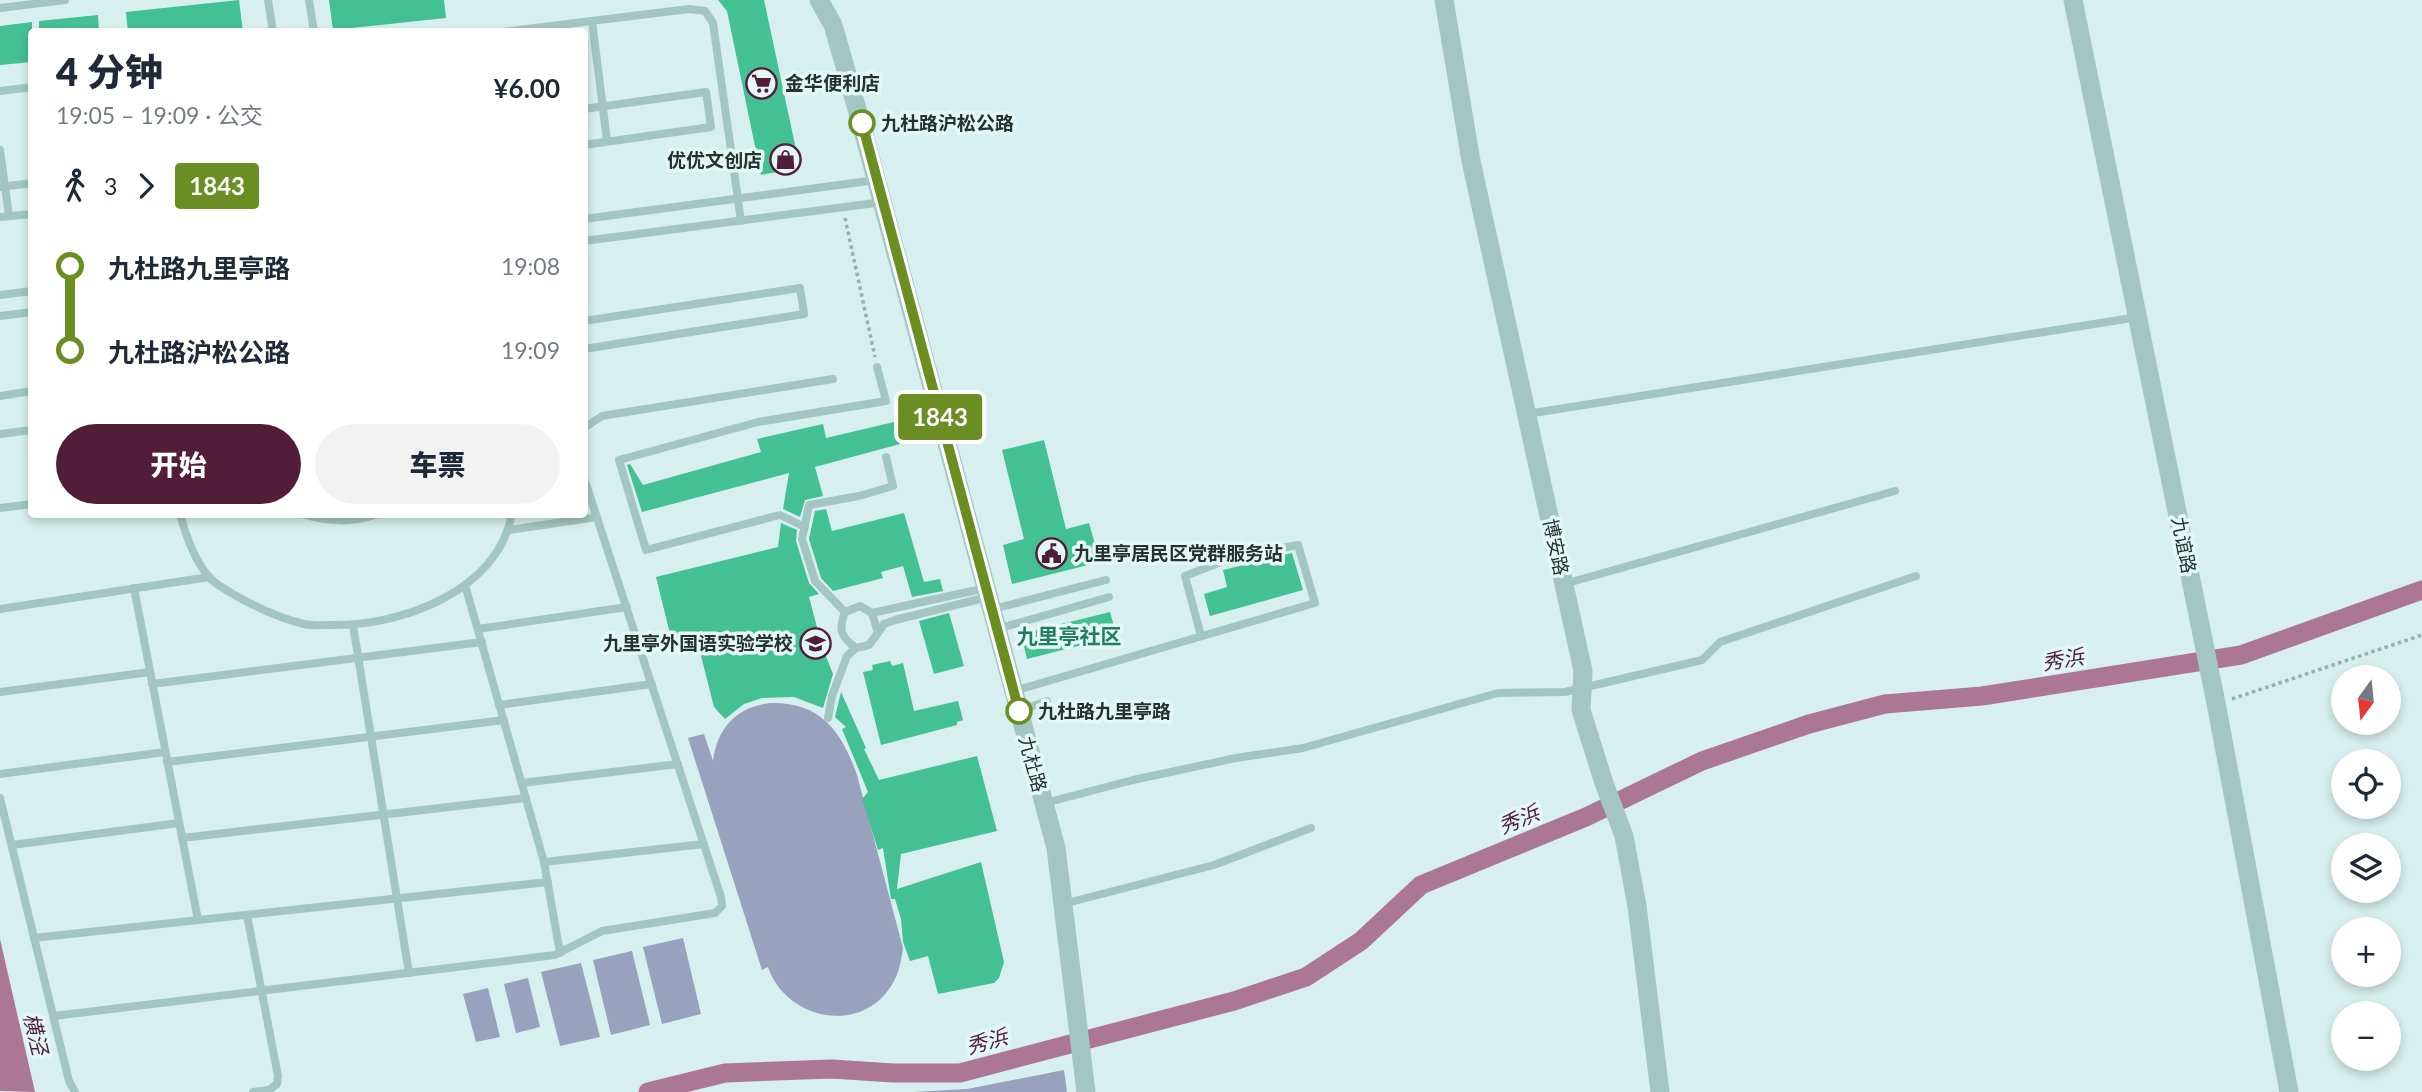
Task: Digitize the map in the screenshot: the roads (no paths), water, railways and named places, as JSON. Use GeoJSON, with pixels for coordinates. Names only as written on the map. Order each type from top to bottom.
{"type":"FeatureCollection","features":[{"type":"Feature","properties":{"kind":"street","name":"九杜路"},"geometry":{"type":"LineString","coordinates":[[819,0],[833,25],[877,180],[1056,848],[1086,1092]]}},
{"type":"Feature","properties":{"kind":"street","name":"博安路"},"geometry":{"type":"LineString","coordinates":[[1444,0],[1471,161],[1583,671],[1581,710],[1624,836],[1637,906],[1660,1092]]}},
{"type":"Feature","properties":{"kind":"street","name":"九谊路"},"geometry":{"type":"LineString","coordinates":[[2073,0],[2204,644],[2289,1092]]}},
{"type":"Feature","properties":{"kind":"lane"},"geometry":{"type":"LineString","coordinates":[[0,8],[65,0]]}},
{"type":"Feature","properties":{"kind":"lane"},"geometry":{"type":"LineString","coordinates":[[268,0],[272,28]]}},
{"type":"Feature","properties":{"kind":"lane"},"geometry":{"type":"LineString","coordinates":[[309,0],[313,28]]}},
{"type":"Feature","properties":{"kind":"lane"},"geometry":{"type":"LineString","coordinates":[[535,28],[689,9],[705,11],[713,23],[741,221]]}},
{"type":"Feature","properties":{"kind":"lane"},"geometry":{"type":"LineString","coordinates":[[592,21],[607,141]]}},
{"type":"Feature","properties":{"kind":"lane"},"geometry":{"type":"LineString","coordinates":[[0,91],[28,88]]}},
{"type":"Feature","properties":{"kind":"lane"},"geometry":{"type":"LineString","coordinates":[[588,108],[706,92],[711,127],[588,144]]}},
{"type":"Feature","properties":{"kind":"lane"},"geometry":{"type":"LineString","coordinates":[[0,150],[4,217],[28,214]]}},
{"type":"Feature","properties":{"kind":"lane"},"geometry":{"type":"LineString","coordinates":[[588,218],[877,180]]}},
{"type":"Feature","properties":{"kind":"lane"},"geometry":{"type":"LineString","coordinates":[[2,186],[28,183]]}},
{"type":"Feature","properties":{"kind":"lane"},"geometry":{"type":"LineString","coordinates":[[588,240],[883,202]]}},
{"type":"Feature","properties":{"kind":"lane"},"geometry":{"type":"LineString","coordinates":[[588,320],[800,288],[804,314],[588,348]]}},
{"type":"Feature","properties":{"kind":"lane"},"geometry":{"type":"LineString","coordinates":[[0,295],[28,292]]}},
{"type":"Feature","properties":{"kind":"lane"},"geometry":{"type":"LineString","coordinates":[[0,316],[28,312]]}},
{"type":"Feature","properties":{"kind":"lane"},"geometry":{"type":"LineString","coordinates":[[1527,414],[2138,317]]}},
{"type":"Feature","properties":{"kind":"lane"},"geometry":{"type":"LineString","coordinates":[[805,527],[780,515],[646,550],[619,460],[758,422],[886,401],[877,367]]}},
{"type":"Feature","properties":{"kind":"lane"},"geometry":{"type":"LineString","coordinates":[[588,425],[602,416],[833,379]]}},
{"type":"Feature","properties":{"kind":"lane"},"geometry":{"type":"LineString","coordinates":[[0,396],[28,392]]}},
{"type":"Feature","properties":{"kind":"lane"},"geometry":{"type":"LineString","coordinates":[[0,434],[28,430]]}},
{"type":"Feature","properties":{"kind":"lane"},"geometry":{"type":"LineString","coordinates":[[845,612],[815,581],[802,540],[809,505],[859,496],[893,486],[886,457]]}},
{"type":"Feature","properties":{"kind":"lane"},"geometry":{"type":"LineString","coordinates":[[54,1016],[560,953],[601,931],[715,913],[722,906],[722,897],[588,490]]}},
{"type":"Feature","properties":{"kind":"lane"},"geometry":{"type":"LineString","coordinates":[[1564,584],[1895,491]]}},
{"type":"Feature","properties":{"kind":"lane"},"geometry":{"type":"LineString","coordinates":[[0,508],[28,504]]}},
{"type":"Feature","properties":{"kind":"lane"},"geometry":{"type":"LineString","coordinates":[[509,530],[597,517]]}},
{"type":"Feature","properties":{"kind":"lane"},"geometry":{"type":"LineString","coordinates":[[181,518],[187,540],[209,577],[240,597],[273,614],[306,624],[353,625],[390,620],[428,606],[465,585],[493,558],[509,530],[511,518]]}},
{"type":"Feature","properties":{"kind":"lane"},"geometry":{"type":"LineString","coordinates":[[317,518],[352,521],[363,518]]}},
{"type":"Feature","properties":{"kind":"lane"},"geometry":{"type":"LineString","coordinates":[[1014,691],[1315,603],[1298,545],[1234,557],[1185,576],[1201,636]]}},
{"type":"Feature","properties":{"kind":"lane"},"geometry":{"type":"LineString","coordinates":[[1044,803],[1146,777],[1236,758],[1303,748],[1498,693],[1565,692],[1702,660],[1720,642],[1916,576]]}},
{"type":"Feature","properties":{"kind":"lane"},"geometry":{"type":"LineString","coordinates":[[0,608],[209,577]]}},
{"type":"Feature","properties":{"kind":"lane"},"geometry":{"type":"LineString","coordinates":[[856,648],[843,638],[840,625],[845,612],[860,606],[872,613],[1106,580]]}},
{"type":"Feature","properties":{"kind":"lane"},"geometry":{"type":"LineString","coordinates":[[465,585],[544,862],[560,953]]}},
{"type":"Feature","properties":{"kind":"lane"},"geometry":{"type":"LineString","coordinates":[[134,588],[198,920]]}},
{"type":"Feature","properties":{"kind":"lane"},"geometry":{"type":"LineString","coordinates":[[997,629],[1109,597]]}},
{"type":"Feature","properties":{"kind":"lane"},"geometry":{"type":"LineString","coordinates":[[828,718],[832,696],[847,656],[856,648],[869,645],[884,625],[895,620],[989,598]]}},
{"type":"Feature","properties":{"kind":"lane"},"geometry":{"type":"LineString","coordinates":[[478,629],[627,607]]}},
{"type":"Feature","properties":{"kind":"lane"},"geometry":{"type":"LineString","coordinates":[[872,613],[878,633]]}},
{"type":"Feature","properties":{"kind":"lane"},"geometry":{"type":"LineString","coordinates":[[353,625],[409,972]]}},
{"type":"Feature","properties":{"kind":"lane"},"geometry":{"type":"LineString","coordinates":[[152,684],[482,642]]}},
{"type":"Feature","properties":{"kind":"lane"},"geometry":{"type":"LineString","coordinates":[[0,692],[150,672]]}},
{"type":"Feature","properties":{"kind":"lane"},"geometry":{"type":"LineString","coordinates":[[499,705],[652,684]]}},
{"type":"Feature","properties":{"kind":"lane"},"geometry":{"type":"LineString","coordinates":[[1019,711],[1047,701]]}},
{"type":"Feature","properties":{"kind":"lane"},"geometry":{"type":"LineString","coordinates":[[167,762],[504,720]]}},
{"type":"Feature","properties":{"kind":"lane"},"geometry":{"type":"LineString","coordinates":[[0,774],[165,752]]}},
{"type":"Feature","properties":{"kind":"lane"},"geometry":{"type":"LineString","coordinates":[[522,783],[678,764]]}},
{"type":"Feature","properties":{"kind":"lane"},"geometry":{"type":"LineString","coordinates":[[0,798],[69,1081],[75,1092]]}},
{"type":"Feature","properties":{"kind":"lane"},"geometry":{"type":"LineString","coordinates":[[182,838],[526,798]]}},
{"type":"Feature","properties":{"kind":"lane"},"geometry":{"type":"LineString","coordinates":[[12,845],[179,823]]}},
{"type":"Feature","properties":{"kind":"lane"},"geometry":{"type":"LineString","coordinates":[[1063,905],[1214,865],[1311,828]]}},
{"type":"Feature","properties":{"kind":"lane"},"geometry":{"type":"LineString","coordinates":[[544,862],[704,844]]}},
{"type":"Feature","properties":{"kind":"lane"},"geometry":{"type":"LineString","coordinates":[[34,938],[548,882]]}},
{"type":"Feature","properties":{"kind":"lane"},"geometry":{"type":"LineString","coordinates":[[247,915],[278,1076],[277,1084],[269,1090],[253,1092]]}},
{"type":"Feature","properties":{"kind":"waterway","name":"秀浜"},"geometry":{"type":"LineString","coordinates":[[648,1092],[725,1073],[832,1069],[960,1073],[1234,1001],[1306,977],[1361,941],[1421,885],[1586,817],[1702,761],[1809,724],[1885,704],[1982,696],[2241,655],[2422,590]]}},
{"type":"Feature","properties":{"kind":"place","name":"金华便利店"},"geometry":{"type":"Point","coordinates":[762,83]}},
{"type":"Feature","properties":{"kind":"place","name":"九杜路沪松公路"},"geometry":{"type":"Point","coordinates":[862,123]}},
{"type":"Feature","properties":{"kind":"place","name":"优优文创店"},"geometry":{"type":"Point","coordinates":[785,160]}},
{"type":"Feature","properties":{"kind":"place","name":"九里亭居民区党群服务站"},"geometry":{"type":"Point","coordinates":[1051,553]}},
{"type":"Feature","properties":{"kind":"place","name":"九里亭外国语实验学校"},"geometry":{"type":"Point","coordinates":[816,643]}},
{"type":"Feature","properties":{"kind":"place","name":"九杜路九里亭路"},"geometry":{"type":"Point","coordinates":[1019,711]}},
{"type":"Feature","properties":{"kind":"district","name":"九里亭社区"},"geometry":{"type":"Point","coordinates":[1069,637]}},
{"type":"Feature","properties":{"kind":"water label","name":"横泾"},"geometry":{"type":"Point","coordinates":[35,1034]}}]}
